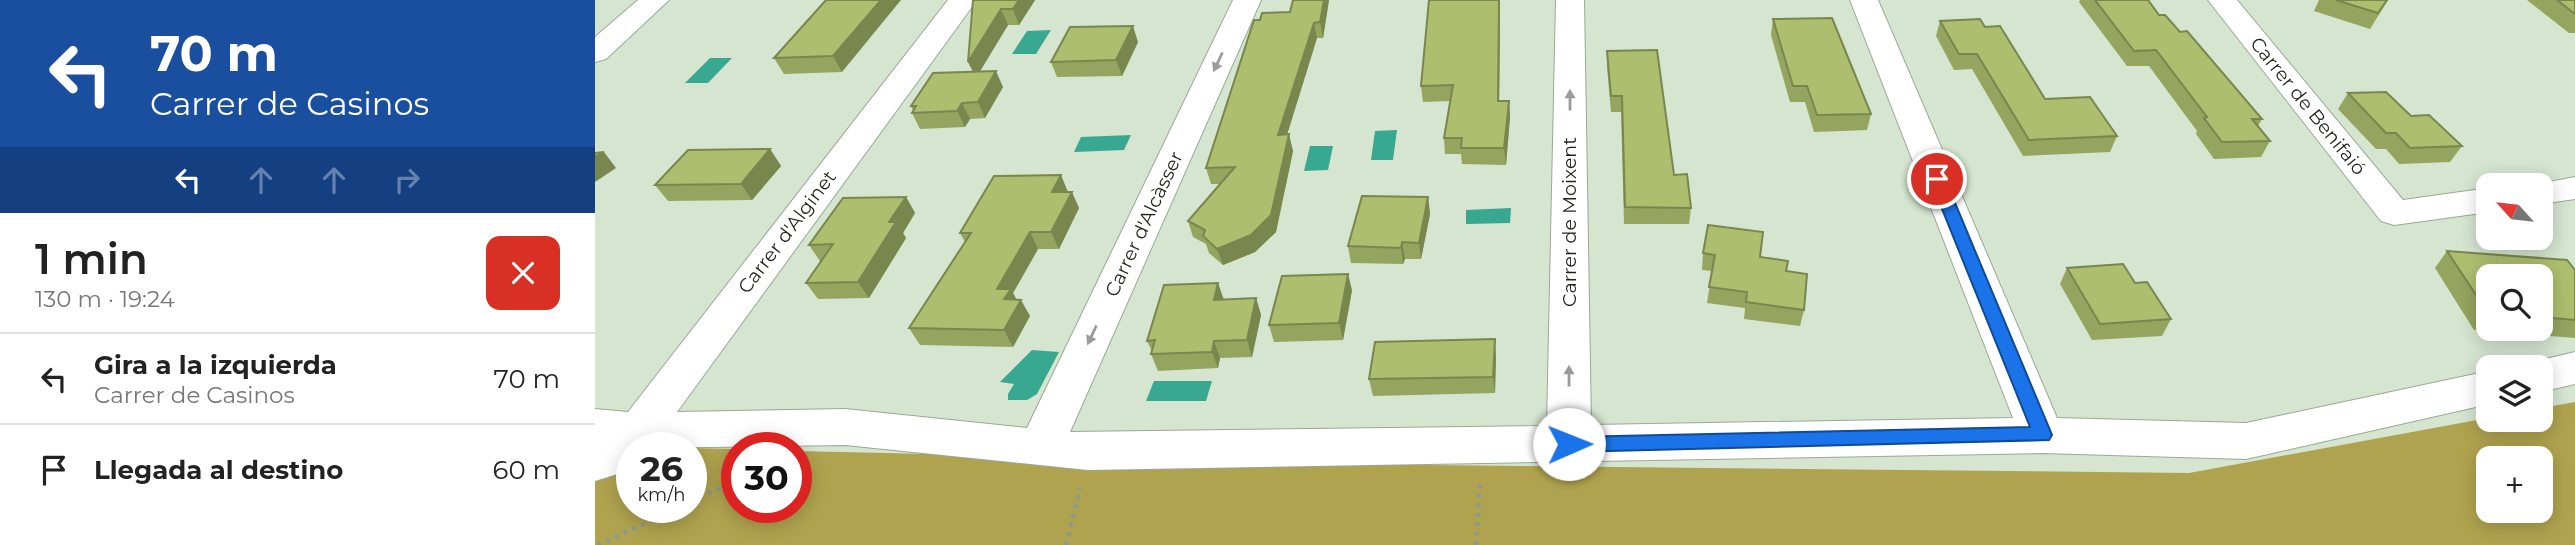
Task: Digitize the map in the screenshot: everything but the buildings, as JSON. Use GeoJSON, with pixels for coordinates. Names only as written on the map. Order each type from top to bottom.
{"type":"FeatureCollection","features":[{"type":"Feature","properties":{"kind":"street","name":"Carrer d'Alginet"},"geometry":{"type":"LineString","coordinates":[[595,462],[611,458],[639,430],[963,0]]}},
{"type":"Feature","properties":{"kind":"street","name":"Carrer d'Alcàsser"},"geometry":{"type":"LineString","coordinates":[[1040,448],[1247,0]]}},
{"type":"Feature","properties":{"kind":"street","name":"Carrer de Moixent"},"geometry":{"type":"LineString","coordinates":[[1569,444],[1570,0]]}},
{"type":"Feature","properties":{"kind":"street"},"geometry":{"type":"LineString","coordinates":[[1864,0],[2042,435]]}},
{"type":"Feature","properties":{"kind":"street","name":"Carrer de Benifaió"},"geometry":{"type":"LineString","coordinates":[[2222,0],[2394,213],[2476,202]]}},
{"type":"Feature","properties":{"kind":"street"},"geometry":{"type":"LineString","coordinates":[[595,26],[645,9]]}},
{"type":"Feature","properties":{"kind":"street"},"geometry":{"type":"LineString","coordinates":[[595,53],[645,9]]}},
{"type":"Feature","properties":{"kind":"street"},"geometry":{"type":"LineString","coordinates":[[2553,191],[2575,188]]}},
{"type":"Feature","properties":{"kind":"street"},"geometry":{"type":"LineString","coordinates":[[2553,373],[2575,368]]}},
{"type":"Feature","properties":{"kind":"street"},"geometry":{"type":"LineString","coordinates":[[595,427],[639,430],[845,427],[1088,452],[2042,435],[2246,441],[2476,390]]}},
{"type":"Feature","properties":{"kind":"path"},"geometry":{"type":"LineString","coordinates":[[1476,545],[1483,446]]}},
{"type":"Feature","properties":{"kind":"path"},"geometry":{"type":"LineString","coordinates":[[1066,545],[1088,452]]}},
{"type":"Feature","properties":{"kind":"path"},"geometry":{"type":"LineString","coordinates":[[598,545],[647,523]]}},
{"type":"Feature","properties":{"kind":"shaded area"},"geometry":{"type":"Polygon","coordinates":[[[2575,402],[2575,545],[595,545],[595,446],[616,446],[616,523],[707,523],[707,448],[721,449],[721,523],[812,523],[812,451],[1429,465],[2189,473],[2476,420],[2476,432],[2553,432],[2553,406],[2575,402]]]}},
{"type":"Feature","properties":{"kind":"water"},"geometry":{"type":"Polygon","coordinates":[[[1051,30],[1036,54],[1012,54],[1027,31],[1051,30]]]}},
{"type":"Feature","properties":{"kind":"water"},"geometry":{"type":"Polygon","coordinates":[[[710,58],[732,58],[708,83],[685,83],[710,58]]]}},
{"type":"Feature","properties":{"kind":"water"},"geometry":{"type":"Polygon","coordinates":[[[1397,130],[1393,160],[1371,160],[1375,131],[1397,130]]]}},
{"type":"Feature","properties":{"kind":"water"},"geometry":{"type":"Polygon","coordinates":[[[1131,135],[1124,150],[1074,152],[1081,137],[1131,135]]]}},
{"type":"Feature","properties":{"kind":"water"},"geometry":{"type":"Polygon","coordinates":[[[1310,146],[1333,146],[1328,170],[1304,171],[1310,146]]]}},
{"type":"Feature","properties":{"kind":"water"},"geometry":{"type":"Polygon","coordinates":[[[1511,208],[1510,223],[1466,224],[1466,210],[1511,208]]]}},
{"type":"Feature","properties":{"kind":"water"},"geometry":{"type":"Polygon","coordinates":[[[1032,350],[1059,352],[1037,394],[1027,400],[1008,400],[1008,394],[1014,384],[1000,382],[1032,350]]]}},
{"type":"Feature","properties":{"kind":"water"},"geometry":{"type":"Polygon","coordinates":[[[1154,381],[1212,381],[1206,401],[1146,401],[1154,381]]]}},
{"type":"Feature","properties":{"kind":"route"},"geometry":{"type":"LineString","coordinates":[[1569,444],[2042,435],[1937,179]]}}]}
